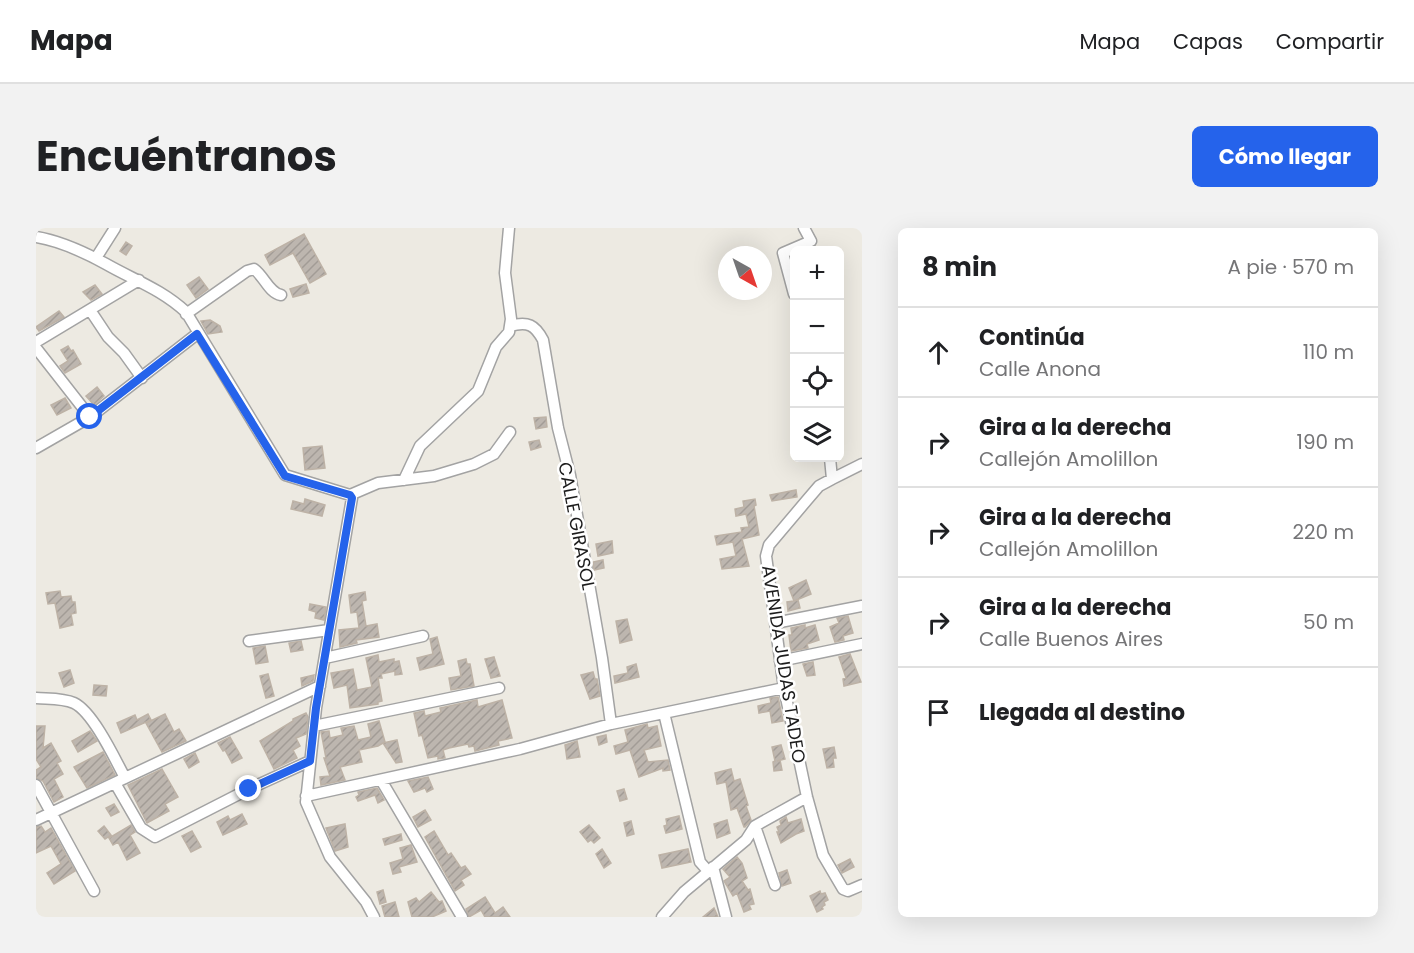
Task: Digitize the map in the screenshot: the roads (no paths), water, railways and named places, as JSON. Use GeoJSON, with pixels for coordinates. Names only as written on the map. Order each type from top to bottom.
{"type":"FeatureCollection","features":[{"type":"Feature","properties":{"kind":"street"},"geometry":{"type":"LineString","coordinates":[[96,258],[115,228]]}},
{"type":"Feature","properties":{"kind":"street"},"geometry":{"type":"LineString","coordinates":[[404,480],[420,446],[478,391],[496,347],[508,332],[511,319],[505,273],[509,228]]}},
{"type":"Feature","properties":{"kind":"street"},"geometry":{"type":"LineString","coordinates":[[799,246],[811,241],[804,228]]}},
{"type":"Feature","properties":{"kind":"street"},"geometry":{"type":"LineString","coordinates":[[36,237],[52,239],[96,258],[170,298],[186,314],[285,476],[350,495],[370,484],[444,474],[474,464],[494,454],[510,432]]}},
{"type":"Feature","properties":{"kind":"street"},"geometry":{"type":"LineString","coordinates":[[790,250],[783,253],[790,277]]}},
{"type":"Feature","properties":{"kind":"street"},"geometry":{"type":"LineString","coordinates":[[186,314],[247,271],[254,269],[277,295],[281,295]]}},
{"type":"Feature","properties":{"kind":"street"},"geometry":{"type":"LineString","coordinates":[[36,342],[140,280]]}},
{"type":"Feature","properties":{"kind":"street"},"geometry":{"type":"LineString","coordinates":[[90,310],[108,337],[124,353],[142,378]]}},
{"type":"Feature","properties":{"kind":"street","name":"CALLE GIRASOL"},"geometry":{"type":"LineString","coordinates":[[510,326],[523,323],[532,324],[543,340],[558,428],[570,476],[602,658],[611,724]]}},
{"type":"Feature","properties":{"kind":"street"},"geometry":{"type":"LineString","coordinates":[[36,448],[90,417],[197,334]]}},
{"type":"Feature","properties":{"kind":"street"},"geometry":{"type":"LineString","coordinates":[[36,348],[90,417]]}},
{"type":"Feature","properties":{"kind":"street"},"geometry":{"type":"LineString","coordinates":[[830,462],[832,479]]}},
{"type":"Feature","properties":{"kind":"street","name":"AVENIDA JUDAS TADEO"},"geometry":{"type":"LineString","coordinates":[[862,464],[819,486],[769,545],[766,556],[784,688],[807,797],[823,855],[843,889],[848,891],[862,885]]}},
{"type":"Feature","properties":{"kind":"street"},"geometry":{"type":"LineString","coordinates":[[350,495],[352,498],[320,686],[306,796],[308,810],[330,857],[366,902],[374,917]]}},
{"type":"Feature","properties":{"kind":"street"},"geometry":{"type":"LineString","coordinates":[[776,623],[862,606]]}},
{"type":"Feature","properties":{"kind":"street"},"geometry":{"type":"LineString","coordinates":[[249,641],[329,630]]}},
{"type":"Feature","properties":{"kind":"street"},"geometry":{"type":"LineString","coordinates":[[325,658],[423,636]]}},
{"type":"Feature","properties":{"kind":"street"},"geometry":{"type":"LineString","coordinates":[[780,661],[862,644]]}},
{"type":"Feature","properties":{"kind":"street"},"geometry":{"type":"LineString","coordinates":[[36,820],[320,686]]}},
{"type":"Feature","properties":{"kind":"street"},"geometry":{"type":"LineString","coordinates":[[314,726],[499,688]]}},
{"type":"Feature","properties":{"kind":"street"},"geometry":{"type":"LineString","coordinates":[[306,796],[520,749],[611,724],[784,688]]}},
{"type":"Feature","properties":{"kind":"street"},"geometry":{"type":"LineString","coordinates":[[36,698],[68,701],[85,710],[109,746],[125,778]]}},
{"type":"Feature","properties":{"kind":"street"},"geometry":{"type":"LineString","coordinates":[[664,713],[700,862],[710,869],[726,917]]}},
{"type":"Feature","properties":{"kind":"street"},"geometry":{"type":"LineString","coordinates":[[115,783],[141,828],[155,837],[310,761]]}},
{"type":"Feature","properties":{"kind":"street"},"geometry":{"type":"LineString","coordinates":[[381,780],[462,917]]}},
{"type":"Feature","properties":{"kind":"street"},"geometry":{"type":"LineString","coordinates":[[36,785],[94,891]]}},
{"type":"Feature","properties":{"kind":"street"},"geometry":{"type":"LineString","coordinates":[[662,917],[684,892],[746,840],[755,826],[807,797]]}},
{"type":"Feature","properties":{"kind":"street"},"geometry":{"type":"LineString","coordinates":[[755,826],[775,885]]}}]}
